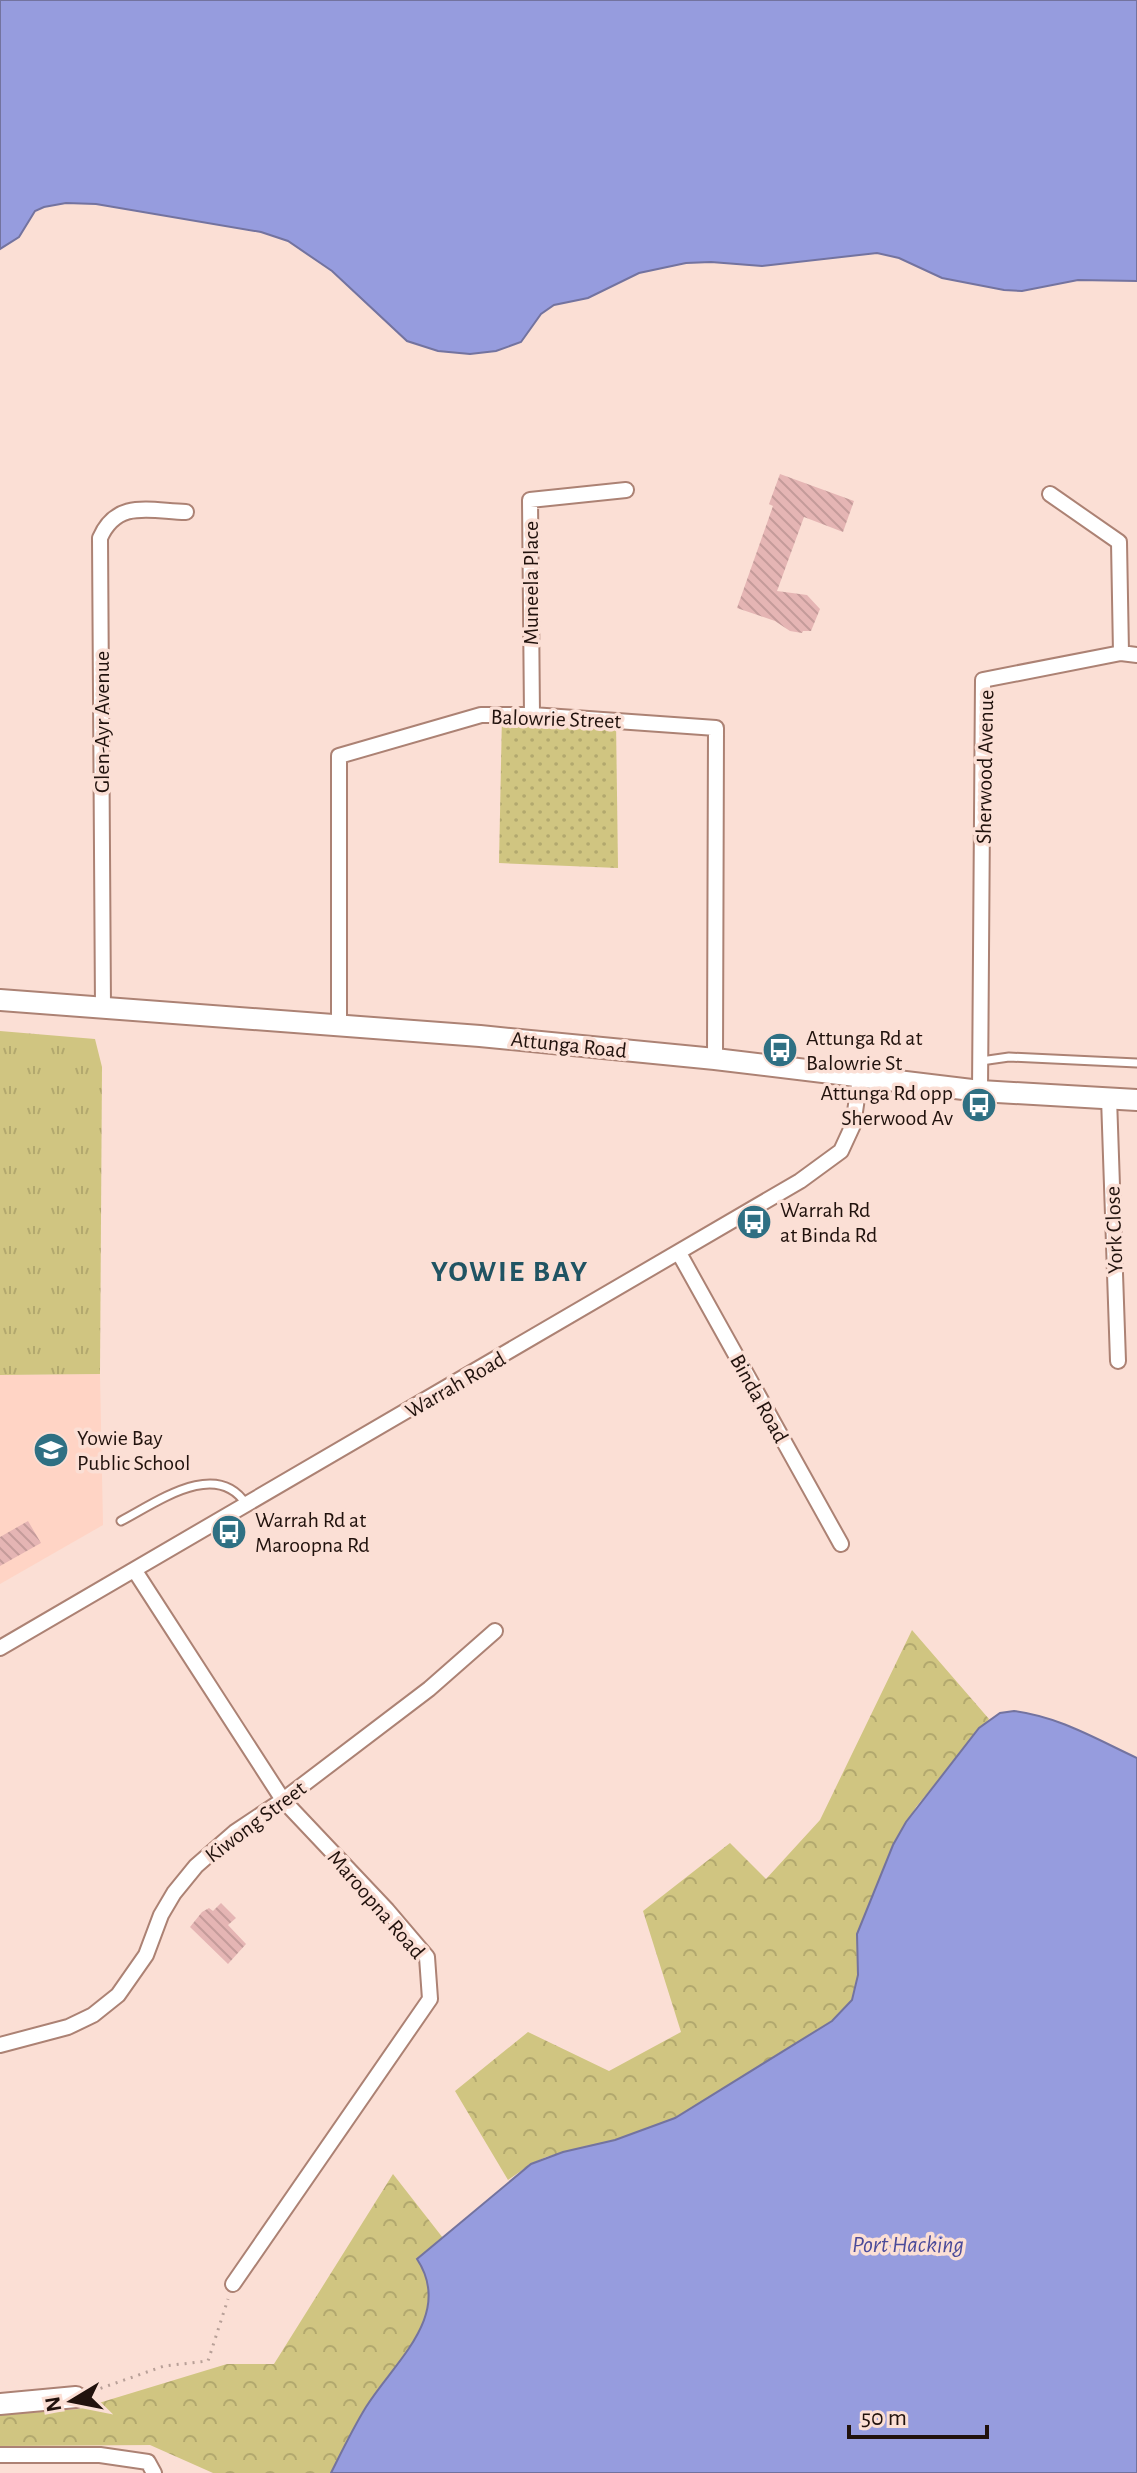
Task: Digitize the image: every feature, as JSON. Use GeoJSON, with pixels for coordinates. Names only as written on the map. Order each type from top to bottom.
{"type":"FeatureCollection","features":[{"type":"Feature","properties":{"kind":"street","name":"Muneela Place"},"geometry":{"type":"LineString","coordinates":[[532,715],[530,500],[626,490]]}},
{"type":"Feature","properties":{"kind":"street"},"geometry":{"type":"LineString","coordinates":[[1050,494],[1119,542],[1121,653],[1137,655]]}},
{"type":"Feature","properties":{"kind":"street","name":"Glen-Ayr Avenue"},"geometry":{"type":"LineString","coordinates":[[103,1007],[100,538],[106,523],[117,513],[132,510],[186,512]]}},
{"type":"Feature","properties":{"kind":"street","name":"Sherwood Avenue"},"geometry":{"type":"LineString","coordinates":[[980,1091],[983,680],[1121,653]]}},
{"type":"Feature","properties":{"kind":"street","name":"Balowrie Street"},"geometry":{"type":"LineString","coordinates":[[339,1024],[339,756],[481,715],[532,715],[716,728],[715,1059]]}},
{"type":"Feature","properties":{"kind":"street","name":"Attunga Road"},"geometry":{"type":"LineString","coordinates":[[0,1000],[339,1024],[715,1059],[980,1091],[1137,1100]]}},
{"type":"Feature","properties":{"kind":"street","name":"Warrah Road"},"geometry":{"type":"LineString","coordinates":[[0,1648],[800,1181],[841,1151],[853,1125],[860,1078]]}},
{"type":"Feature","properties":{"kind":"street","name":"York Close"},"geometry":{"type":"LineString","coordinates":[[1109,1098],[1118,1361]]}},
{"type":"Feature","properties":{"kind":"street","name":"Binda Road"},"geometry":{"type":"LineString","coordinates":[[679,1253],[841,1544]]}},
{"type":"Feature","properties":{"kind":"street","name":"Maroopna Road"},"geometry":{"type":"LineString","coordinates":[[135,1571],[283,1800],[427,1957],[430,1999],[233,2284]]}},
{"type":"Feature","properties":{"kind":"street","name":"Kiwong Street"},"geometry":{"type":"LineString","coordinates":[[0,2045],[68,2027],[93,2015],[118,1995],[146,1955],[161,1915],[174,1893],[196,1866],[235,1832],[283,1800],[429,1689],[495,1631]]}},
{"type":"Feature","properties":{"kind":"street"},"geometry":{"type":"LineString","coordinates":[[0,2404],[76,2397]]}},
{"type":"Feature","properties":{"kind":"street"},"geometry":{"type":"LineString","coordinates":[[0,2455],[100,2455],[148,2462],[154,2473]]}},
{"type":"Feature","properties":{"kind":"lane"},"geometry":{"type":"LineString","coordinates":[[981,1061],[1009,1057],[1137,1063]]}},
{"type":"Feature","properties":{"kind":"lane"},"geometry":{"type":"LineString","coordinates":[[121,1521],[181,1491],[206,1483],[239,1493],[247,1506]]}},
{"type":"Feature","properties":{"kind":"path"},"geometry":{"type":"LineString","coordinates":[[76,2397],[164,2366],[208,2361],[233,2284]]}},
{"type":"Feature","properties":{"kind":"shaded area","name":"Yowie Bay Public School"},"geometry":{"type":"Polygon","coordinates":[[[100,1374],[103,1525],[0,1584],[0,1375],[100,1374]]]}},
{"type":"Feature","properties":{"kind":"green space"},"geometry":{"type":"Polygon","coordinates":[[[502,715],[616,720],[618,868],[499,863],[502,715]]]}},
{"type":"Feature","properties":{"kind":"green space"},"geometry":{"type":"Polygon","coordinates":[[[0,1031],[95,1039],[102,1067],[100,1374],[0,1375],[0,1031]]]}},
{"type":"Feature","properties":{"kind":"green space"},"geometry":{"type":"Polygon","coordinates":[[[912,1630],[989,1719],[916,1807],[893,1845],[857,1934],[858,1975],[852,2000],[832,2021],[675,2118],[615,2140],[546,2157],[508,2180],[455,2091],[528,2032],[609,2071],[681,2032],[643,1911],[730,1843],[766,1879],[820,1820],[912,1630]]]}},
{"type":"Feature","properties":{"kind":"green space"},"geometry":{"type":"Polygon","coordinates":[[[393,2174],[443,2238],[418,2259],[427,2280],[429,2300],[416,2338],[366,2407],[331,2473],[213,2473],[150,2445],[0,2446],[0,2415],[79,2409],[227,2364],[274,2364],[393,2174]]]}},
{"type":"Feature","properties":{"kind":"water"},"geometry":{"type":"Polygon","coordinates":[[[0,0],[1137,0],[1137,281],[1078,280],[1022,291],[1004,290],[942,278],[899,258],[877,253],[762,266],[686,263],[639,273],[588,298],[554,305],[541,314],[521,342],[496,351],[470,354],[438,351],[407,341],[332,271],[288,241],[261,232],[96,204],[66,203],[35,211],[19,237],[0,249],[0,0]]]}},
{"type":"Feature","properties":{"kind":"water","name":"Port Hacking"},"geometry":{"type":"Polygon","coordinates":[[[1014,1711],[1062,1723],[1137,1758],[1137,2473],[331,2473],[366,2407],[404,2355],[425,2319],[429,2299],[427,2280],[417,2259],[531,2164],[563,2152],[615,2140],[675,2118],[832,2021],[852,2000],[858,1975],[857,1934],[893,1845],[906,1822],[979,1728],[1000,1713],[1014,1711]]]}},
{"type":"Feature","properties":{"kind":"building"},"geometry":{"type":"Polygon","coordinates":[[[780,474],[854,501],[843,532],[804,517],[777,591],[807,595],[820,609],[811,631],[802,633],[790,631],[775,621],[737,608],[773,506],[769,504],[780,474]]]}},
{"type":"Feature","properties":{"kind":"building"},"geometry":{"type":"Polygon","coordinates":[[[28,1521],[41,1543],[0,1566],[0,1537],[28,1521]]]}},
{"type":"Feature","properties":{"kind":"building"},"geometry":{"type":"Polygon","coordinates":[[[221,1903],[236,1918],[228,1925],[246,1944],[228,1964],[190,1927],[202,1912],[209,1908],[213,1911],[221,1903]]]}},
{"type":"Feature","properties":{"kind":"place","name":"Attunga Rd at Balowrie St"},"geometry":{"type":"Point","coordinates":[780,1050]}},
{"type":"Feature","properties":{"kind":"place","name":"Attunga Rd opp Sherwood Av"},"geometry":{"type":"Point","coordinates":[979,1105]}},
{"type":"Feature","properties":{"kind":"place","name":"Warrah Rd at Binda Rd"},"geometry":{"type":"Point","coordinates":[754,1222]}},
{"type":"Feature","properties":{"kind":"place","name":"Yowie Bay Public School"},"geometry":{"type":"Point","coordinates":[51,1450]}},
{"type":"Feature","properties":{"kind":"place","name":"Warrah Rd at Maroopna Rd"},"geometry":{"type":"Point","coordinates":[229,1532]}},
{"type":"Feature","properties":{"kind":"district","name":"YOWIE BAY"},"geometry":{"type":"Point","coordinates":[510,1271]}}]}
